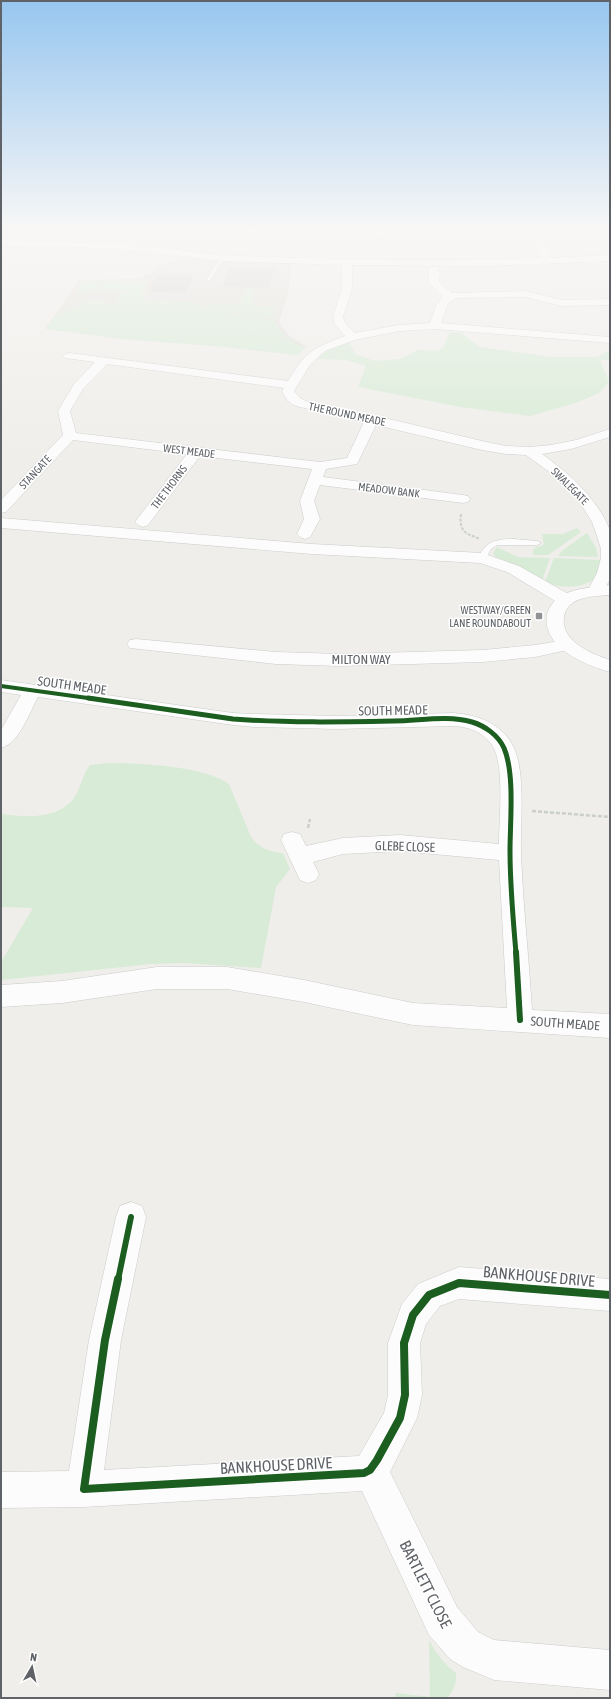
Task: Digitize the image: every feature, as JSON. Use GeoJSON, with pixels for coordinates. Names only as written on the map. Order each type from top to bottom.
{"type":"FeatureCollection","features":[{"type":"Feature","properties":{"kind":"street"},"geometry":{"type":"LineString","coordinates":[[341,307],[338,317],[340,324],[352,337]]}},
{"type":"Feature","properties":{"kind":"street"},"geometry":{"type":"LineString","coordinates":[[435,326],[441,307]]}},
{"type":"Feature","properties":{"kind":"street"},"geometry":{"type":"LineString","coordinates":[[69,356],[291,385],[305,363],[320,349],[352,337],[399,328],[435,326],[610,340]]}},
{"type":"Feature","properties":{"kind":"street"},"geometry":{"type":"LineString","coordinates":[[70,436],[64,411],[78,387],[104,360]]}},
{"type":"Feature","properties":{"kind":"street","name":"THE ROUND MEADE"},"geometry":{"type":"LineString","coordinates":[[291,385],[288,391],[290,397],[306,406],[372,419],[490,447],[529,451],[565,447],[610,433]]}},
{"type":"Feature","properties":{"kind":"street","name":"WEST MEADE"},"geometry":{"type":"LineString","coordinates":[[70,436],[320,466],[352,461],[372,419]]}},
{"type":"Feature","properties":{"kind":"street","name":"STANGATE"},"geometry":{"type":"LineString","coordinates":[[1,509],[70,436]]}},
{"type":"Feature","properties":{"kind":"street","name":"SWALEGATE"},"geometry":{"type":"LineString","coordinates":[[529,451],[573,486],[588,501],[602,528],[610,553],[603,579],[603,590]]}},
{"type":"Feature","properties":{"kind":"street","name":"THE THORNS"},"geometry":{"type":"LineString","coordinates":[[143,522],[196,452]]}},
{"type":"Feature","properties":{"kind":"street"},"geometry":{"type":"LineString","coordinates":[[305,534],[312,519],[307,501],[320,466]]}},
{"type":"Feature","properties":{"kind":"street","name":"MEADOW BANK"},"geometry":{"type":"LineString","coordinates":[[315,480],[463,499]]}},
{"type":"Feature","properties":{"kind":"street"},"geometry":{"type":"LineString","coordinates":[[1,523],[312,549],[482,558],[513,569],[566,600]]}},
{"type":"Feature","properties":{"kind":"street"},"geometry":{"type":"LineString","coordinates":[[603,590],[578,594],[566,600],[559,606],[555,614],[554,624],[558,635],[566,645],[588,659],[607,667]]}},
{"type":"Feature","properties":{"kind":"street","name":"MILTON WAY"},"geometry":{"type":"LineString","coordinates":[[136,644],[158,639],[276,658],[340,660],[483,656],[535,651],[566,645]]}},
{"type":"Feature","properties":{"kind":"street","name":"SOUTH MEADE"},"geometry":{"type":"LineString","coordinates":[[1,686],[233,719],[269,722],[422,721],[451,719],[473,722],[489,731],[500,740],[506,754],[509,781],[510,853],[520,1020]]}},
{"type":"Feature","properties":{"kind":"street"},"geometry":{"type":"LineString","coordinates":[[1,741],[8,735],[33,690]]}},
{"type":"Feature","properties":{"kind":"street","name":"GLEBE CLOSE"},"geometry":{"type":"LineString","coordinates":[[300,857],[343,846],[400,843],[510,853]]}},
{"type":"Feature","properties":{"kind":"street","name":"SOUTH MEADE"},"geometry":{"type":"LineString","coordinates":[[1,996],[62,992],[157,978],[227,978],[304,991],[413,1014],[610,1026]]}},
{"type":"Feature","properties":{"kind":"street"},"geometry":{"type":"LineString","coordinates":[[84,1489],[105,1340],[131,1217]]}},
{"type":"Feature","properties":{"kind":"street","name":"BANKHOUSE DRIVE"},"geometry":{"type":"LineString","coordinates":[[1,1490],[84,1489],[364,1473],[370,1470],[400,1418],[405,1395],[404,1343],[413,1315],[429,1295],[459,1283],[610,1295]]}},
{"type":"Feature","properties":{"kind":"street","name":"BARTLETT CLOSE"},"geometry":{"type":"LineString","coordinates":[[370,1470],[443,1621],[457,1641],[477,1654],[494,1660],[610,1670]]}},
{"type":"Feature","properties":{"kind":"lane"},"geometry":{"type":"LineString","coordinates":[[482,558],[492,544],[506,542],[537,543]]}},
{"type":"Feature","properties":{"kind":"path"},"geometry":{"type":"LineString","coordinates":[[463,499],[460,525],[466,534],[492,544]]}},
{"type":"Feature","properties":{"kind":"path"},"geometry":{"type":"LineString","coordinates":[[509,810],[610,817]]}},
{"type":"Feature","properties":{"kind":"shaded area"},"geometry":{"type":"Polygon","coordinates":[[[60,307],[284,307],[279,322],[289,336],[306,346],[298,355],[216,346],[123,339],[45,329],[60,307]]]}},
{"type":"Feature","properties":{"kind":"green space"},"geometry":{"type":"Polygon","coordinates":[[[74,307],[208,307],[240,316],[274,319],[276,325],[286,337],[304,348],[298,355],[216,346],[123,339],[45,329],[53,318],[74,307]]]}},
{"type":"Feature","properties":{"kind":"green space"},"geometry":{"type":"Polygon","coordinates":[[[213,307],[276,307],[275,316],[258,317],[242,315],[213,307]]]}},
{"type":"Feature","properties":{"kind":"green space"},"geometry":{"type":"Polygon","coordinates":[[[450,332],[461,333],[480,347],[551,357],[597,357],[610,350],[610,360],[600,360],[609,382],[599,393],[576,403],[530,416],[460,407],[358,387],[366,366],[346,360],[317,359],[328,350],[349,342],[355,354],[375,361],[400,359],[418,350],[437,351],[443,348],[450,332]]]}},
{"type":"Feature","properties":{"kind":"green space"},"geometry":{"type":"Polygon","coordinates":[[[577,528],[581,532],[548,555],[533,555],[533,550],[536,547],[544,545],[542,534],[563,534],[577,528]]]}},
{"type":"Feature","properties":{"kind":"green space"},"geometry":{"type":"Polygon","coordinates":[[[587,533],[596,548],[598,557],[558,556],[563,550],[587,533]]]}},
{"type":"Feature","properties":{"kind":"green space"},"geometry":{"type":"Polygon","coordinates":[[[497,547],[518,557],[550,558],[542,581],[496,557],[493,553],[497,547]]]}},
{"type":"Feature","properties":{"kind":"green space"},"geometry":{"type":"Polygon","coordinates":[[[554,558],[601,560],[598,577],[585,584],[572,587],[558,586],[545,582],[554,558]]]}},
{"type":"Feature","properties":{"kind":"green space"},"geometry":{"type":"Polygon","coordinates":[[[109,763],[154,765],[188,769],[218,778],[229,784],[254,841],[265,849],[283,853],[290,869],[276,887],[261,968],[184,963],[151,964],[1,980],[1,962],[33,908],[1,907],[1,814],[30,816],[50,814],[59,810],[74,798],[90,765],[109,763]]]}},
{"type":"Feature","properties":{"kind":"green space"},"geometry":{"type":"Polygon","coordinates":[[[429,1640],[441,1658],[456,1673],[452,1692],[447,1698],[395,1698],[396,1693],[430,1697],[429,1640]]]}},
{"type":"Feature","properties":{"kind":"cycle path"},"geometry":{"type":"LineString","coordinates":[[1,686],[233,719],[275,722],[454,719],[472,722],[489,730],[498,738],[504,748],[508,765],[510,790],[511,875],[520,1020]]}},
{"type":"Feature","properties":{"kind":"cycle path"},"geometry":{"type":"LineString","coordinates":[[131,1217],[105,1340],[84,1489],[364,1473],[370,1470],[377,1460],[400,1418],[405,1395],[404,1343],[413,1315],[429,1295],[459,1283],[610,1295]]}},
{"type":"Feature","properties":{"kind":"place","name":"WESTWAY/GREEN LANE ROUNDABOUT"},"geometry":{"type":"Point","coordinates":[539,616]}}]}
